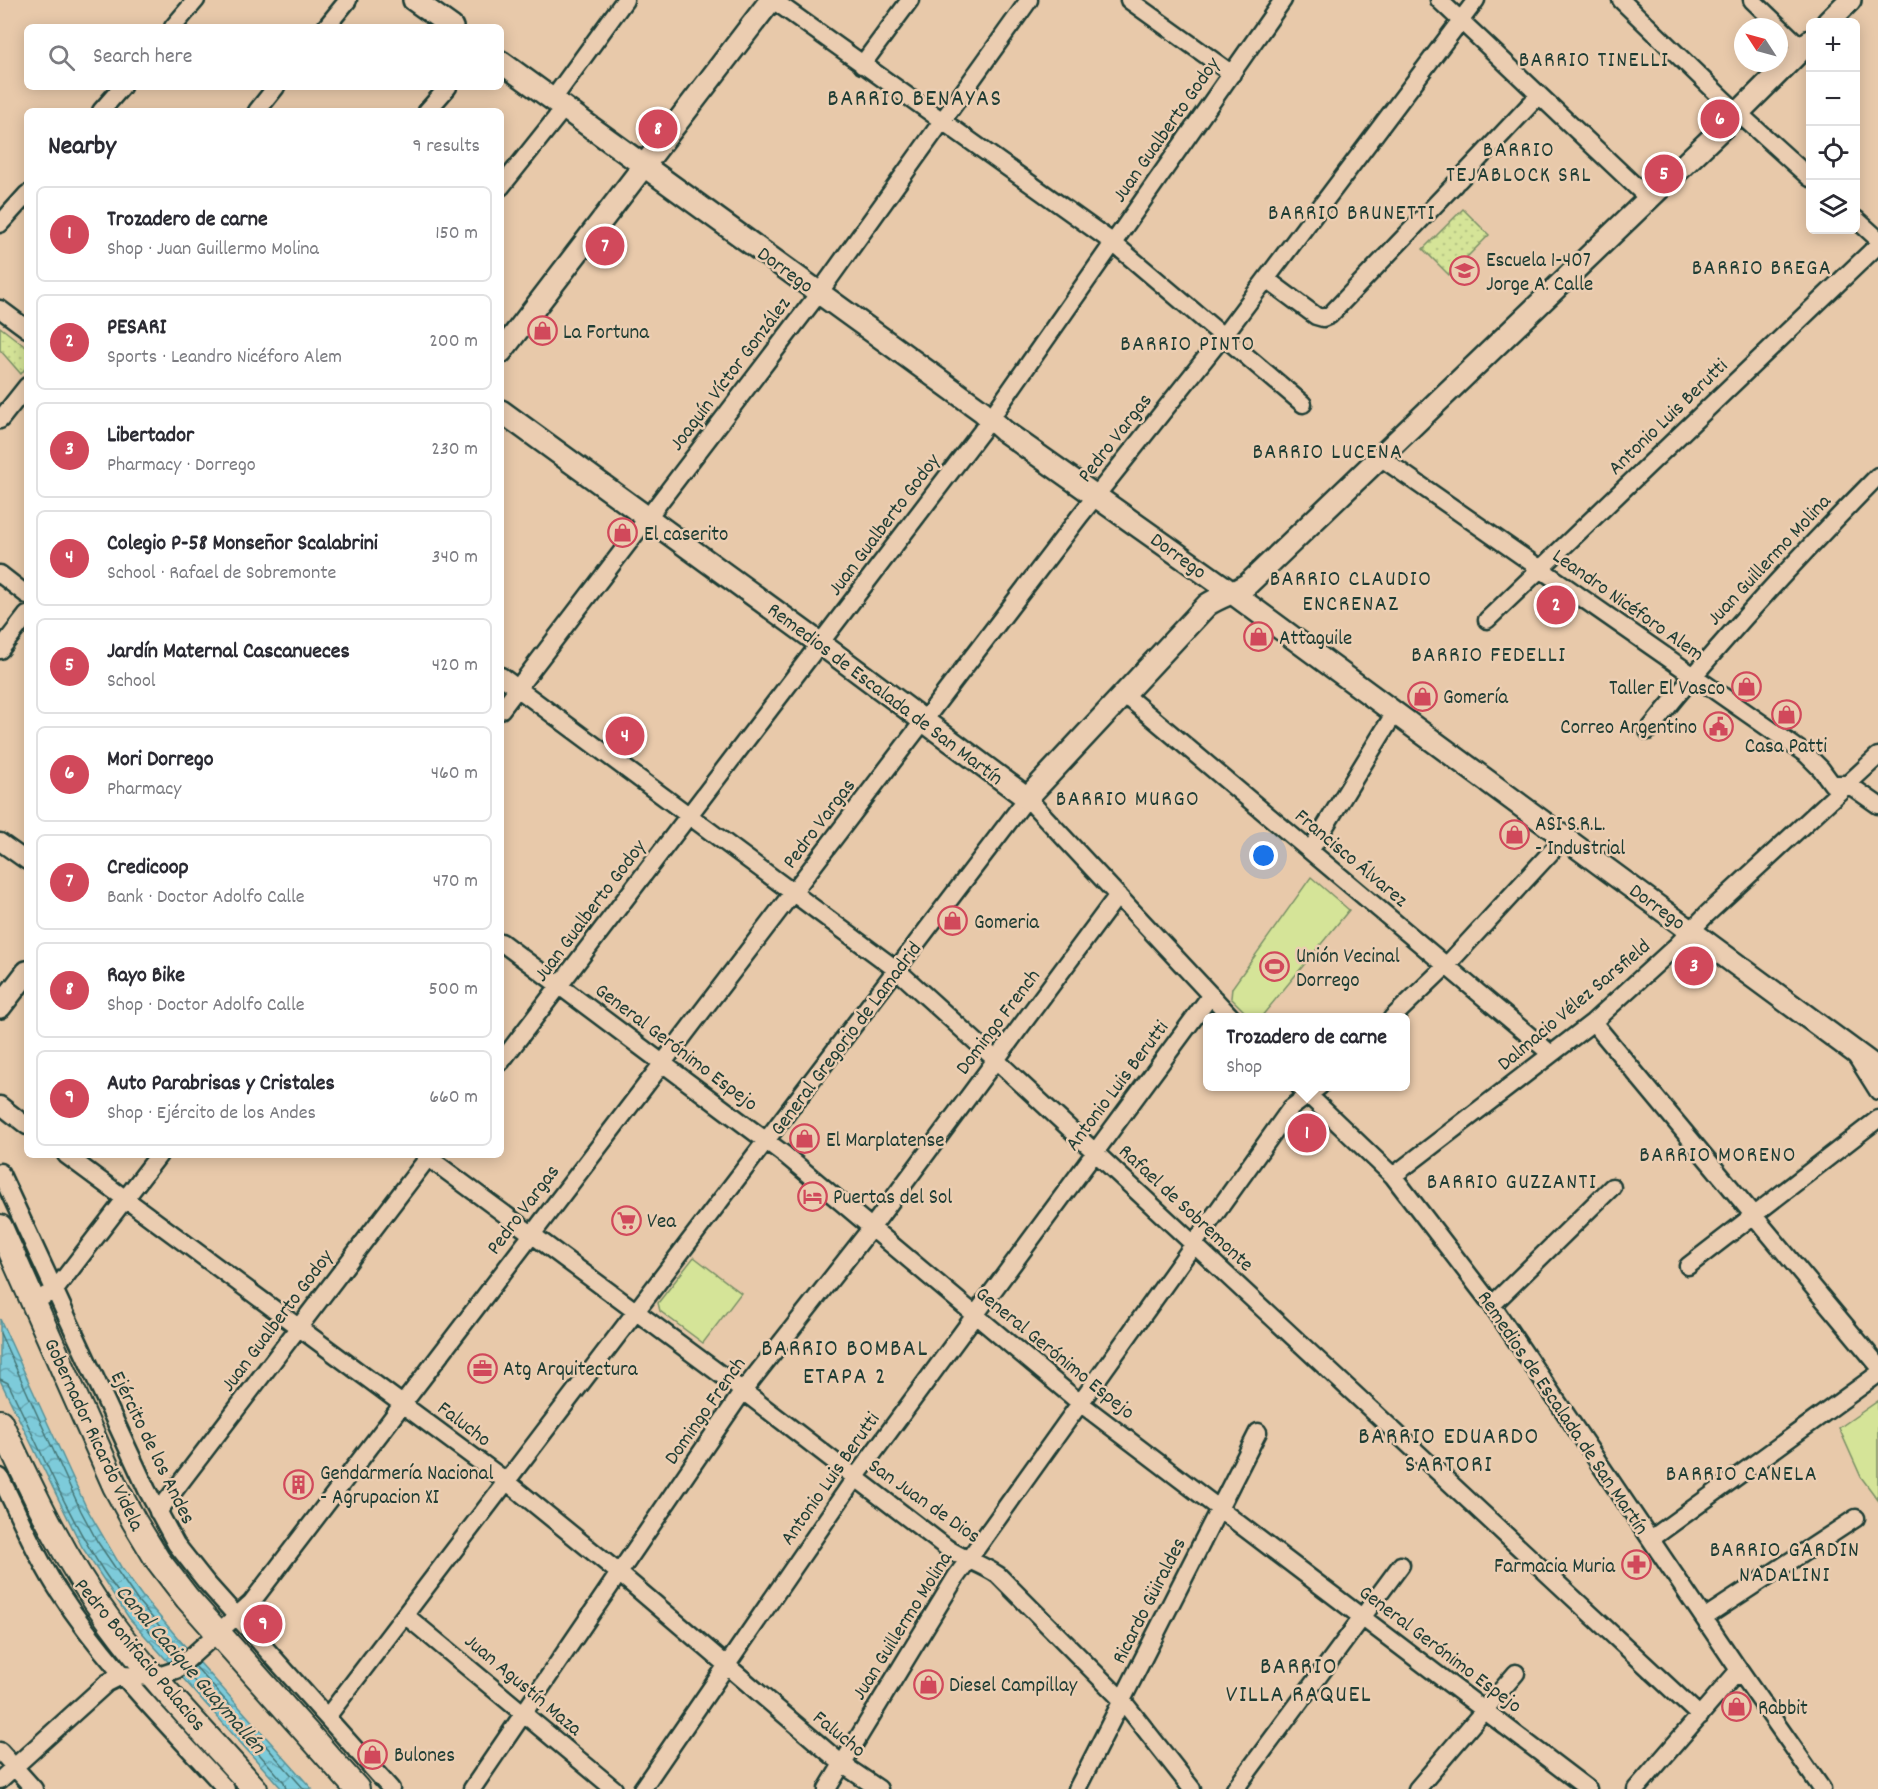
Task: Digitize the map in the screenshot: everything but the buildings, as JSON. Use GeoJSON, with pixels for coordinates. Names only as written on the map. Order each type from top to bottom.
{"type":"FeatureCollection","features":[{"type":"Feature","properties":{"kind":"highway","name":"Gobernador Ricardo Videla"},"geometry":{"type":"LineString","coordinates":[[0,1227],[44,1296],[115,1486],[134,1521],[169,1574],[218,1634],[357,1789]]}},
{"type":"Feature","properties":{"kind":"highway"},"geometry":{"type":"LineString","coordinates":[[3,1436],[78,1574],[111,1623],[177,1666],[255,1789]]}},
{"type":"Feature","properties":{"kind":"main road"},"geometry":{"type":"LineString","coordinates":[[414,0],[448,24]]}},
{"type":"Feature","properties":{"kind":"main road"},"geometry":{"type":"LineString","coordinates":[[504,348],[772,0]]}},
{"type":"Feature","properties":{"kind":"main road"},"geometry":{"type":"LineString","coordinates":[[1832,18],[1850,0]]}},
{"type":"Feature","properties":{"kind":"main road","name":"General Gregorio de Lamadrid"},"geometry":{"type":"LineString","coordinates":[[1027,798],[1207,605],[1248,584],[1806,46]]}},
{"type":"Feature","properties":{"kind":"main road","name":"Dorrego"},"geometry":{"type":"LineString","coordinates":[[504,64],[990,418],[1004,431],[1231,592],[1878,1069]]}},
{"type":"Feature","properties":{"kind":"main road","name":"Remedios de Escalada de San Martín"},"geometry":{"type":"LineString","coordinates":[[504,413],[820,643],[1027,798]]}},
{"type":"Feature","properties":{"kind":"main road"},"geometry":{"type":"LineString","coordinates":[[0,1007],[24,976]]}},
{"type":"Feature","properties":{"kind":"street"},"geometry":{"type":"LineString","coordinates":[[176,24],[196,0]]}},
{"type":"Feature","properties":{"kind":"street"},"geometry":{"type":"LineString","coordinates":[[328,24],[348,0]]}},
{"type":"Feature","properties":{"kind":"street"},"geometry":{"type":"LineString","coordinates":[[504,183],[559,103],[625,0]]}},
{"type":"Feature","properties":{"kind":"street"},"geometry":{"type":"LineString","coordinates":[[772,0],[1112,242],[1303,404]]}},
{"type":"Feature","properties":{"kind":"street"},"geometry":{"type":"LineString","coordinates":[[862,64],[910,0]]}},
{"type":"Feature","properties":{"kind":"street","name":"Joaquín Víctor González"},"geometry":{"type":"LineString","coordinates":[[504,706],[819,293],[1029,0]]}},
{"type":"Feature","properties":{"kind":"street"},"geometry":{"type":"LineString","coordinates":[[1129,0],[1232,74]]}},
{"type":"Feature","properties":{"kind":"street","name":"Juan Gualberto Godoy"},"geometry":{"type":"LineString","coordinates":[[504,1058],[990,418],[1283,0]]}},
{"type":"Feature","properties":{"kind":"street"},"geometry":{"type":"LineString","coordinates":[[1439,0],[1649,199]]}},
{"type":"Feature","properties":{"kind":"street","name":"Pedro Vargas"},"geometry":{"type":"LineString","coordinates":[[177,1666],[238,1617],[251,1603],[1096,495],[1224,335],[1476,0]]}},
{"type":"Feature","properties":{"kind":"street"},"geometry":{"type":"LineString","coordinates":[[1621,0],[1738,113],[1806,174]]}},
{"type":"Feature","properties":{"kind":"street"},"geometry":{"type":"LineString","coordinates":[[1752,0],[1806,44]]}},
{"type":"Feature","properties":{"kind":"street"},"geometry":{"type":"LineString","coordinates":[[112,108],[121,90]]}},
{"type":"Feature","properties":{"kind":"street"},"geometry":{"type":"LineString","coordinates":[[259,108],[274,90]]}},
{"type":"Feature","properties":{"kind":"street"},"geometry":{"type":"LineString","coordinates":[[430,108],[445,90]]}},
{"type":"Feature","properties":{"kind":"street"},"geometry":{"type":"LineString","coordinates":[[1266,279],[1316,316],[1323,318],[1330,315],[1539,95]]}},
{"type":"Feature","properties":{"kind":"street"},"geometry":{"type":"LineString","coordinates":[[0,224],[24,197]]}},
{"type":"Feature","properties":{"kind":"street"},"geometry":{"type":"LineString","coordinates":[[1860,223],[1878,239]]}},
{"type":"Feature","properties":{"kind":"street","name":"Antonio Luis Berutti"},"geometry":{"type":"LineString","coordinates":[[1487,620],[1878,245]]}},
{"type":"Feature","properties":{"kind":"street"},"geometry":{"type":"LineString","coordinates":[[0,309],[24,327]]}},
{"type":"Feature","properties":{"kind":"street"},"geometry":{"type":"LineString","coordinates":[[0,420],[24,390]]}},
{"type":"Feature","properties":{"kind":"street","name":"Leandro Nicéforo Alem"},"geometry":{"type":"LineString","coordinates":[[1380,457],[1807,755],[1832,784],[1848,784],[1878,805]]}},
{"type":"Feature","properties":{"kind":"street","name":"Juan Guillermo Molina"},"geometry":{"type":"LineString","coordinates":[[1648,731],[1693,676],[1800,555],[1878,476]]}},
{"type":"Feature","properties":{"kind":"street"},"geometry":{"type":"LineString","coordinates":[[0,574],[24,593]]}},
{"type":"Feature","properties":{"kind":"street"},"geometry":{"type":"LineString","coordinates":[[0,650],[24,619]]}},
{"type":"Feature","properties":{"kind":"street","name":"Rafael de Sobremonte"},"geometry":{"type":"LineString","coordinates":[[504,678],[897,970],[1700,1716]]}},
{"type":"Feature","properties":{"kind":"street","name":"Francisco Álvarez"},"geometry":{"type":"LineString","coordinates":[[1124,694],[1551,1054]]}},
{"type":"Feature","properties":{"kind":"street"},"geometry":{"type":"LineString","coordinates":[[1310,851],[1394,714]]}},
{"type":"Feature","properties":{"kind":"street","name":"Dalmacio Vélez Sarsfield"},"geometry":{"type":"LineString","coordinates":[[1394,1176],[1593,1022],[1878,756]]}},
{"type":"Feature","properties":{"kind":"street","name":"Remedios de Escalada de San Martín"},"geometry":{"type":"LineString","coordinates":[[1027,798],[1228,1013]]}},
{"type":"Feature","properties":{"kind":"street","name":"General Gregorio de Lamadrid"},"geometry":{"type":"LineString","coordinates":[[327,1717],[1027,798]]}},
{"type":"Feature","properties":{"kind":"street"},"geometry":{"type":"LineString","coordinates":[[1396,1013],[1447,965],[1565,837]]}},
{"type":"Feature","properties":{"kind":"street"},"geometry":{"type":"LineString","coordinates":[[0,842],[24,859]]}},
{"type":"Feature","properties":{"kind":"street","name":"Domingo French"},"geometry":{"type":"LineString","coordinates":[[472,1789],[743,1391],[872,1227],[1118,895]]}},
{"type":"Feature","properties":{"kind":"street","name":"General Gerónimo Espejo"},"geometry":{"type":"LineString","coordinates":[[504,944],[766,1140],[1080,1403],[1588,1789]]}},
{"type":"Feature","properties":{"kind":"street","name":"Antonio Luis Berutti"},"geometry":{"type":"LineString","coordinates":[[642,1789],[855,1478],[1211,995]]}},
{"type":"Feature","properties":{"kind":"street"},"geometry":{"type":"LineString","coordinates":[[1593,1022],[1878,1365]]}},
{"type":"Feature","properties":{"kind":"street","name":"Dorrego"},"geometry":{"type":"LineString","coordinates":[[1854,1053],[1878,1091]]}},
{"type":"Feature","properties":{"kind":"street","name":"Juan Guillermo Molina"},"geometry":{"type":"LineString","coordinates":[[827,1789],[956,1577],[1193,1243],[1291,1108],[1306,1091]]}},
{"type":"Feature","properties":{"kind":"street","name":"Remedios de Escalada de San Martín"},"geometry":{"type":"LineString","coordinates":[[1310,1091],[1394,1176],[1492,1305],[1822,1789]]}},
{"type":"Feature","properties":{"kind":"street"},"geometry":{"type":"LineString","coordinates":[[0,1105],[24,1123]]}},
{"type":"Feature","properties":{"kind":"street"},"geometry":{"type":"LineString","coordinates":[[1688,1266],[1878,1119]]}},
{"type":"Feature","properties":{"kind":"street","name":"Falucho"},"geometry":{"type":"LineString","coordinates":[[70,1158],[506,1481],[842,1764],[879,1789]]}},
{"type":"Feature","properties":{"kind":"street"},"geometry":{"type":"LineString","coordinates":[[44,1296],[157,1158]]}},
{"type":"Feature","properties":{"kind":"street","name":"Juan Gualberto Godoy"},"geometry":{"type":"LineString","coordinates":[[158,1512],[426,1158]]}},
{"type":"Feature","properties":{"kind":"street","name":"San Juan de Dios"},"geometry":{"type":"LineString","coordinates":[[430,1158],[743,1391],[947,1548],[998,1575],[1122,1700],[1192,1789]]}},
{"type":"Feature","properties":{"kind":"street","name":"Ejército de los Andes"},"geometry":{"type":"LineString","coordinates":[[0,1172],[44,1296],[176,1544],[206,1582],[391,1789]]}},
{"type":"Feature","properties":{"kind":"street"},"geometry":{"type":"LineString","coordinates":[[1492,1305],[1612,1187]]}},
{"type":"Feature","properties":{"kind":"street"},"geometry":{"type":"LineString","coordinates":[[1651,1539],[1878,1374]]}},
{"type":"Feature","properties":{"kind":"street","name":"Ricardo Güiraldes"},"geometry":{"type":"LineString","coordinates":[[1077,1789],[1221,1509],[1258,1432]]}},
{"type":"Feature","properties":{"kind":"street","name":"Pedro Bonifacio Palacios"},"geometry":{"type":"LineString","coordinates":[[0,1476],[57,1588],[80,1623],[123,1675],[226,1789]]}},
{"type":"Feature","properties":{"kind":"street"},"geometry":{"type":"LineString","coordinates":[[1704,1618],[1856,1518]]}},
{"type":"Feature","properties":{"kind":"street"},"geometry":{"type":"LineString","coordinates":[[1235,1789],[1401,1565]]}},
{"type":"Feature","properties":{"kind":"street","name":"Juan Agustín Maza"},"geometry":{"type":"LineString","coordinates":[[405,1615],[614,1789]]}},
{"type":"Feature","properties":{"kind":"street"},"geometry":{"type":"LineString","coordinates":[[0,1779],[107,1683],[123,1675],[177,1666]]}},
{"type":"Feature","properties":{"kind":"street"},"geometry":{"type":"LineString","coordinates":[[1636,1789],[1739,1670]]}},
{"type":"Feature","properties":{"kind":"street"},"geometry":{"type":"LineString","coordinates":[[1417,1789],[1516,1673]]}},
{"type":"Feature","properties":{"kind":"street"},"geometry":{"type":"LineString","coordinates":[[0,1751],[34,1789]]}},
{"type":"Feature","properties":{"kind":"green space"},"geometry":{"type":"Polygon","coordinates":[[[1463,209],[1489,235],[1449,275],[1423,249],[1463,209]]]}},
{"type":"Feature","properties":{"kind":"green space"},"geometry":{"type":"Polygon","coordinates":[[[0,327],[24,346],[24,370],[21,374],[0,350],[0,327]]]}},
{"type":"Feature","properties":{"kind":"green space","name":"Unión Vecinal Dorrego"},"geometry":{"type":"Polygon","coordinates":[[[1311,877],[1349,910],[1264,1013],[1246,1013],[1231,998],[1232,988],[1311,877]]]}},
{"type":"Feature","properties":{"kind":"green space"},"geometry":{"type":"Polygon","coordinates":[[[694,1257],[741,1293],[703,1343],[660,1311],[658,1303],[694,1257]]]}},
{"type":"Feature","properties":{"kind":"green space"},"geometry":{"type":"Polygon","coordinates":[[[1878,1401],[1878,1500],[1861,1477],[1839,1428],[1878,1401]]]}},
{"type":"Feature","properties":{"kind":"water","name":"Canal Cacique Guaymallén"},"geometry":{"type":"Polygon","coordinates":[[[0,1319],[87,1509],[121,1567],[177,1637],[312,1789],[282,1789],[129,1618],[82,1547],[0,1380],[0,1319]]]}},
{"type":"Feature","properties":{"kind":"place","name":"Mori Dorrego"},"geometry":{"type":"Point","coordinates":[1720,119]}},
{"type":"Feature","properties":{"kind":"place","name":"Rayo Bike"},"geometry":{"type":"Point","coordinates":[658,129]}},
{"type":"Feature","properties":{"kind":"place","name":"Jardín Maternal Cascanueces"},"geometry":{"type":"Point","coordinates":[1664,174]}},
{"type":"Feature","properties":{"kind":"place","name":"Credicoop"},"geometry":{"type":"Point","coordinates":[605,246]}},
{"type":"Feature","properties":{"kind":"place","name":"Escuela 1-407 Jorge A. Calle"},"geometry":{"type":"Point","coordinates":[1465,271]}},
{"type":"Feature","properties":{"kind":"place","name":"La Fortuna"},"geometry":{"type":"Point","coordinates":[542,331]}},
{"type":"Feature","properties":{"kind":"place","name":"El caserito"},"geometry":{"type":"Point","coordinates":[623,533]}},
{"type":"Feature","properties":{"kind":"place","name":"PESARI"},"geometry":{"type":"Point","coordinates":[1556,605]}},
{"type":"Feature","properties":{"kind":"place","name":"Attaguile"},"geometry":{"type":"Point","coordinates":[1258,637]}},
{"type":"Feature","properties":{"kind":"place","name":"Taller El Vasco"},"geometry":{"type":"Point","coordinates":[1746,687]}},
{"type":"Feature","properties":{"kind":"place","name":"Gomería"},"geometry":{"type":"Point","coordinates":[1422,696]}},
{"type":"Feature","properties":{"kind":"place","name":"Casa Patti"},"geometry":{"type":"Point","coordinates":[1786,714]}},
{"type":"Feature","properties":{"kind":"place","name":"Correo Argentino"},"geometry":{"type":"Point","coordinates":[1718,726]}},
{"type":"Feature","properties":{"kind":"place","name":"Colegio P-58 Monseñor Scalabrini"},"geometry":{"type":"Point","coordinates":[625,736]}},
{"type":"Feature","properties":{"kind":"place","name":"ASI S.R.L. - Industrial"},"geometry":{"type":"Point","coordinates":[1514,835]}},
{"type":"Feature","properties":{"kind":"place","name":"Gomeria"},"geometry":{"type":"Point","coordinates":[953,921]}},
{"type":"Feature","properties":{"kind":"place","name":"Libertador"},"geometry":{"type":"Point","coordinates":[1694,966]}},
{"type":"Feature","properties":{"kind":"place","name":"Unión Vecinal Dorrego"},"geometry":{"type":"Point","coordinates":[1275,967]}},
{"type":"Feature","properties":{"kind":"place","name":"Trozadero de carne"},"geometry":{"type":"Point","coordinates":[1307,1133]}},
{"type":"Feature","properties":{"kind":"place","name":"El Marplatense"},"geometry":{"type":"Point","coordinates":[805,1139]}},
{"type":"Feature","properties":{"kind":"place","name":"Puertas del Sol"},"geometry":{"type":"Point","coordinates":[812,1196]}},
{"type":"Feature","properties":{"kind":"place","name":"Vea"},"geometry":{"type":"Point","coordinates":[626,1220]}},
{"type":"Feature","properties":{"kind":"place","name":"Atg Arquitectura"},"geometry":{"type":"Point","coordinates":[482,1368]}},
{"type":"Feature","properties":{"kind":"place","name":"Gendarmería Nacional - Agrupacion XI"},"geometry":{"type":"Point","coordinates":[299,1484]}},
{"type":"Feature","properties":{"kind":"place","name":"Farmacia Muria"},"geometry":{"type":"Point","coordinates":[1636,1565]}},
{"type":"Feature","properties":{"kind":"place","name":"Auto Parabrisas y Cristales"},"geometry":{"type":"Point","coordinates":[263,1624]}},
{"type":"Feature","properties":{"kind":"place","name":"Diesel Campillay"},"geometry":{"type":"Point","coordinates":[928,1684]}},
{"type":"Feature","properties":{"kind":"place","name":"Rabbit"},"geometry":{"type":"Point","coordinates":[1737,1707]}},
{"type":"Feature","properties":{"kind":"place","name":"Bulones"},"geometry":{"type":"Point","coordinates":[373,1754]}},
{"type":"Feature","properties":{"kind":"district","name":"BARRIO TINELLI"},"geometry":{"type":"Point","coordinates":[1594,58]}},
{"type":"Feature","properties":{"kind":"district","name":"BARRIO BENAYAS"},"geometry":{"type":"Point","coordinates":[915,97]}},
{"type":"Feature","properties":{"kind":"district","name":"BARRIO TEJABLOCK SRL"},"geometry":{"type":"Point","coordinates":[1519,160]}},
{"type":"Feature","properties":{"kind":"district","name":"BARRIO BRUNETTI"},"geometry":{"type":"Point","coordinates":[1352,211]}},
{"type":"Feature","properties":{"kind":"district","name":"BARRIO BREGA"},"geometry":{"type":"Point","coordinates":[1762,266]}},
{"type":"Feature","properties":{"kind":"district","name":"BARRIO PINTO"},"geometry":{"type":"Point","coordinates":[1188,342]}},
{"type":"Feature","properties":{"kind":"district","name":"BARRIO LUCENA"},"geometry":{"type":"Point","coordinates":[1328,450]}},
{"type":"Feature","properties":{"kind":"district","name":"BARRIO CLAUDIO ENCRENAZ"},"geometry":{"type":"Point","coordinates":[1351,590]}},
{"type":"Feature","properties":{"kind":"district","name":"BARRIO FEDELLI"},"geometry":{"type":"Point","coordinates":[1489,653]}},
{"type":"Feature","properties":{"kind":"district","name":"BARRIO MURGO"},"geometry":{"type":"Point","coordinates":[1128,797]}},
{"type":"Feature","properties":{"kind":"district","name":"BARRIO MORENO"},"geometry":{"type":"Point","coordinates":[1718,1153]}},
{"type":"Feature","properties":{"kind":"district","name":"BARRIO GUZZANTI"},"geometry":{"type":"Point","coordinates":[1512,1180]}},
{"type":"Feature","properties":{"kind":"district","name":"BARRIO BOMBAL ETAPA 2"},"geometry":{"type":"Point","coordinates":[845,1361]}},
{"type":"Feature","properties":{"kind":"district","name":"BARRIO EDUARDO SARTORI"},"geometry":{"type":"Point","coordinates":[1449,1449]}},
{"type":"Feature","properties":{"kind":"district","name":"BARRIO CANELA"},"geometry":{"type":"Point","coordinates":[1742,1472]}},
{"type":"Feature","properties":{"kind":"district","name":"BARRIO GARDIN NADALINI"},"geometry":{"type":"Point","coordinates":[1785,1560]}},
{"type":"Feature","properties":{"kind":"district","name":"BARRIO VILLA RAQUEL"},"geometry":{"type":"Point","coordinates":[1299,1679]}}]}
